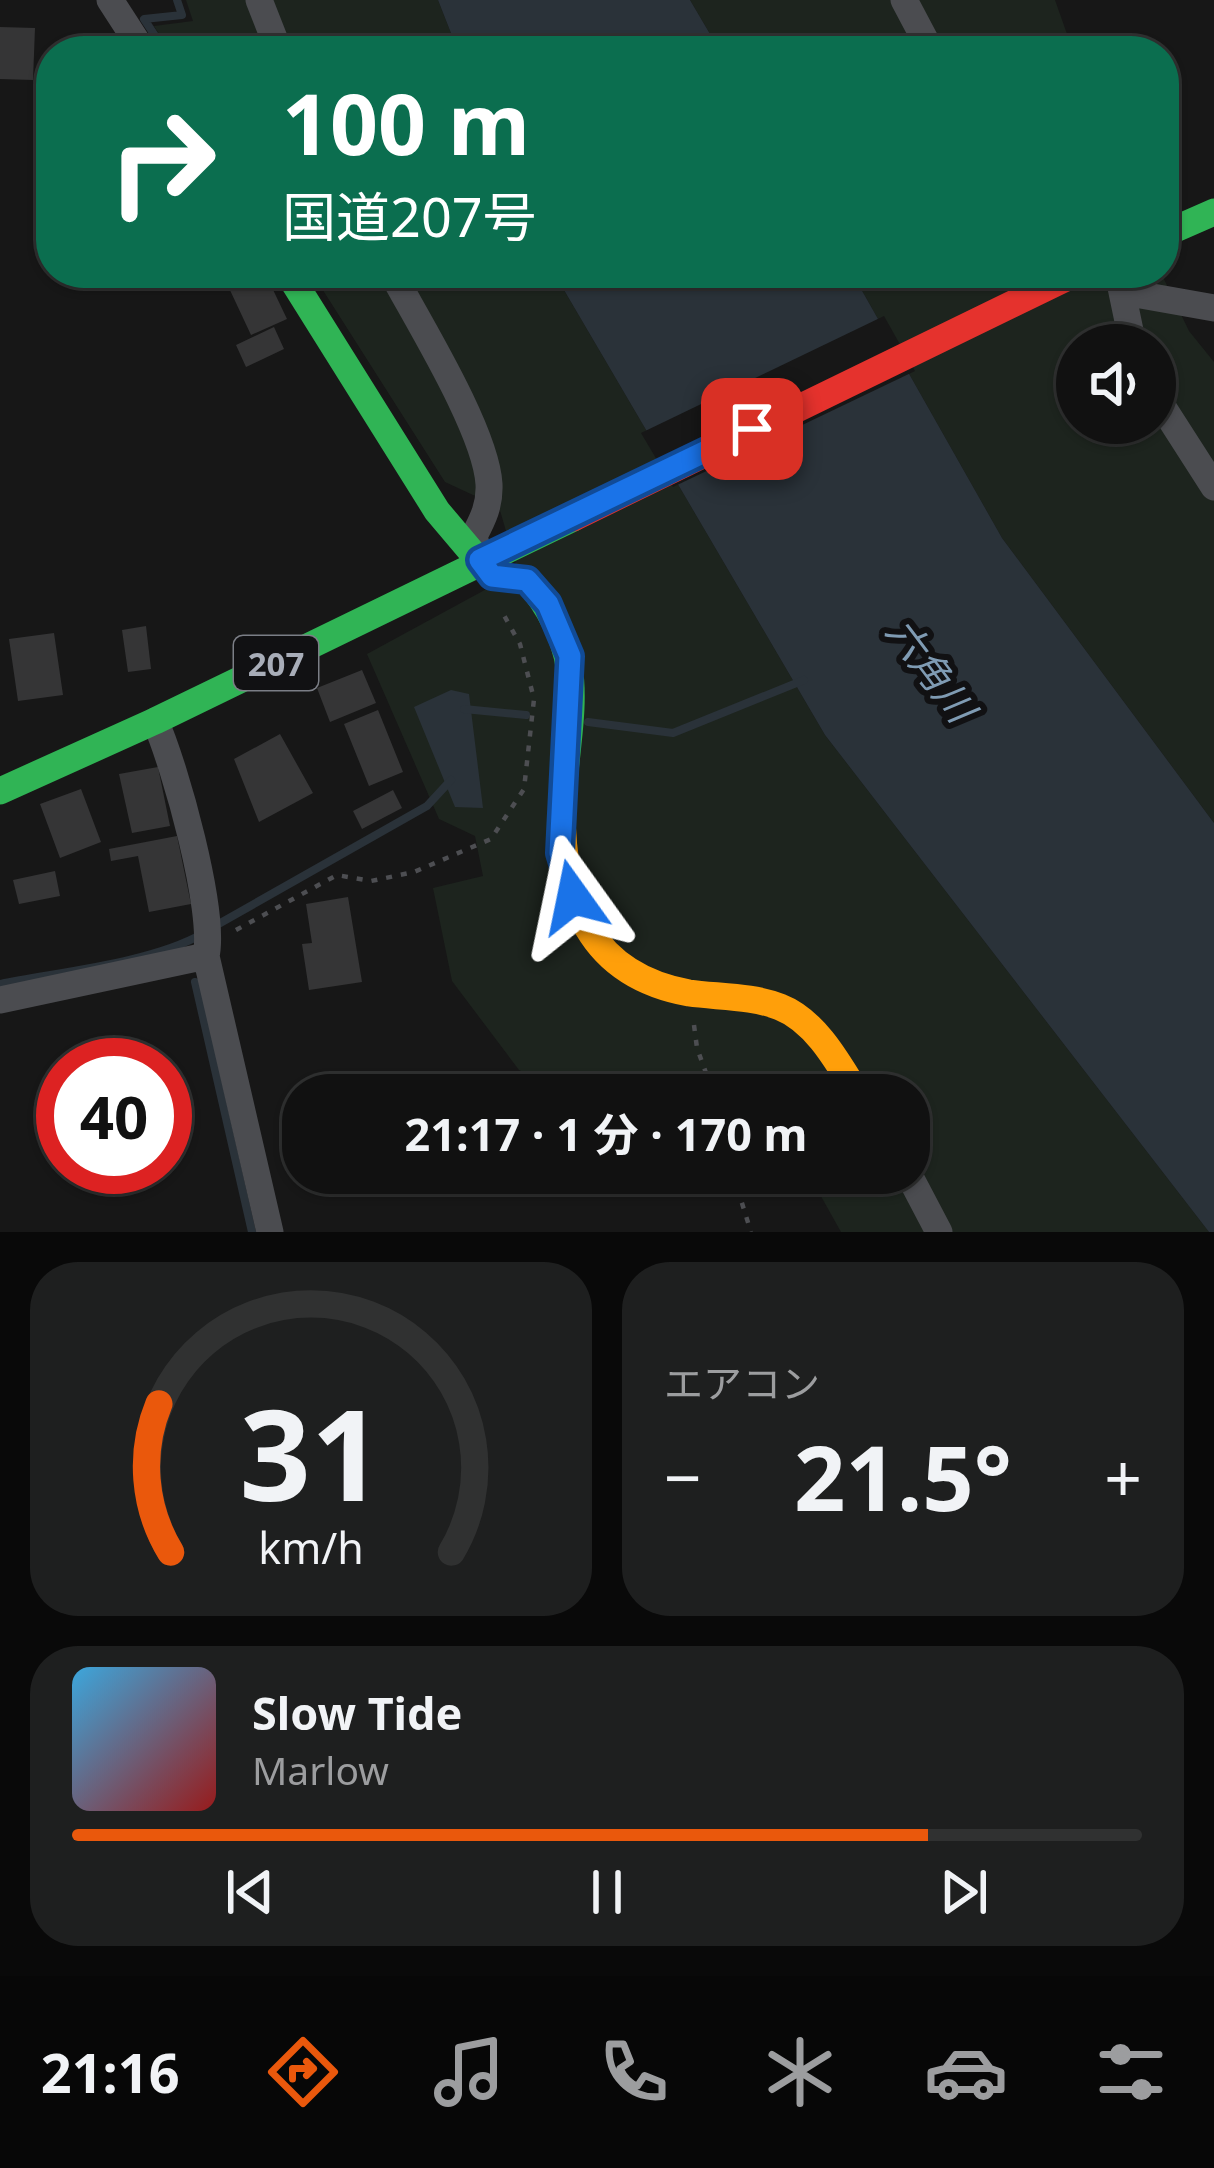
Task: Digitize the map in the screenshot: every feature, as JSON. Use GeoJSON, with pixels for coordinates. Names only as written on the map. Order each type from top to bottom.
{"type":"FeatureCollection","features":[{"type":"Feature","properties":{"kind":"main road"},"geometry":{"type":"LineString","coordinates":[[1179,227],[1214,212]]}},
{"type":"Feature","properties":{"kind":"main road"},"geometry":{"type":"LineString","coordinates":[[297,288],[437,511],[486,568],[527,580],[548,604],[570,656],[560,853],[573,897],[596,942],[628,974],[691,996],[782,1007],[828,1046],[845,1074]]}},
{"type":"Feature","properties":{"kind":"main road","name":"207"},"geometry":{"type":"LineString","coordinates":[[0,791],[486,568],[548,527],[1045,288]]}},
{"type":"Feature","properties":{"kind":"street"},"geometry":{"type":"LineString","coordinates":[[110,0],[133,36]]}},
{"type":"Feature","properties":{"kind":"street"},"geometry":{"type":"LineString","coordinates":[[259,0],[273,36]]}},
{"type":"Feature","properties":{"kind":"street"},"geometry":{"type":"LineString","coordinates":[[904,0],[923,36]]}},
{"type":"Feature","properties":{"kind":"street"},"geometry":{"type":"LineString","coordinates":[[400,288],[484,458],[488,510],[474,536],[486,568]]}},
{"type":"Feature","properties":{"kind":"street"},"geometry":{"type":"LineString","coordinates":[[1122,288],[1129,324]]}},
{"type":"Feature","properties":{"kind":"street"},"geometry":{"type":"LineString","coordinates":[[1143,288],[1204,305],[1214,324]]}},
{"type":"Feature","properties":{"kind":"street"},"geometry":{"type":"LineString","coordinates":[[1176,428],[1214,487]]}},
{"type":"Feature","properties":{"kind":"street"},"geometry":{"type":"LineString","coordinates":[[155,721],[172,760],[270,1232]]}},
{"type":"Feature","properties":{"kind":"street"},"geometry":{"type":"LineString","coordinates":[[0,1000],[208,940]]}},
{"type":"Feature","properties":{"kind":"street"},"geometry":{"type":"LineString","coordinates":[[919,1194],[939,1232]]}},
{"type":"Feature","properties":{"kind":"path"},"geometry":{"type":"LineString","coordinates":[[208,940],[338,875],[371,881],[414,872],[491,839],[524,789],[534,699],[520,644],[494,596],[486,568]]}},
{"type":"Feature","properties":{"kind":"path"},"geometry":{"type":"LineString","coordinates":[[691,996],[697,1048],[706,1074]]}},
{"type":"Feature","properties":{"kind":"path"},"geometry":{"type":"LineString","coordinates":[[741,1194],[752,1232]]}},
{"type":"Feature","properties":{"kind":"shaded area"},"geometry":{"type":"Polygon","coordinates":[[[186,0],[438,0],[452,36],[160,36],[154,26],[193,21],[186,0]]]}},
{"type":"Feature","properties":{"kind":"shaded area"},"geometry":{"type":"Polygon","coordinates":[[[690,0],[1055,0],[1068,36],[711,36],[690,0]]]}},
{"type":"Feature","properties":{"kind":"shaded area"},"geometry":{"type":"Polygon","coordinates":[[[322,288],[563,288],[825,735],[1209,1232],[841,1232],[820,1194],[930,1194],[930,1074],[527,1074],[519,1070],[452,981],[433,888],[483,876],[475,836],[439,819],[367,654],[518,572],[499,507],[445,482],[322,288]]]}},
{"type":"Feature","properties":{"kind":"shaded area"},"geometry":{"type":"Polygon","coordinates":[[[860,288],[1168,288],[1189,331],[1214,362],[1214,823],[1002,538],[860,288]]]}},
{"type":"Feature","properties":{"kind":"water"},"geometry":{"type":"Polygon","coordinates":[[[438,0],[690,0],[711,36],[452,36],[438,0]]]}},
{"type":"Feature","properties":{"kind":"water","name":"六角川"},"geometry":{"type":"Polygon","coordinates":[[[563,288],[860,288],[1002,538],[1214,823],[1214,1232],[1209,1232],[825,735],[563,288]]]}},
{"type":"Feature","properties":{"kind":"water"},"geometry":{"type":"Polygon","coordinates":[[[451,690],[469,694],[483,808],[455,807],[414,707],[451,690]]]}},
{"type":"Feature","properties":{"kind":"pier"},"geometry":{"type":"Polygon","coordinates":[[[884,316],[915,371],[673,487],[641,433],[884,316]]]}},
{"type":"Feature","properties":{"kind":"building"},"geometry":{"type":"Polygon","coordinates":[[[0,27],[35,28],[33,80],[0,79],[0,27]]]}},
{"type":"Feature","properties":{"kind":"building"},"geometry":{"type":"Polygon","coordinates":[[[229,288],[272,288],[287,319],[251,335],[229,288]]]}},
{"type":"Feature","properties":{"kind":"building"},"geometry":{"type":"Polygon","coordinates":[[[274,327],[284,349],[246,367],[236,345],[274,327]]]}},
{"type":"Feature","properties":{"kind":"building"},"geometry":{"type":"Polygon","coordinates":[[[146,626],[151,669],[128,672],[122,630],[146,626]]]}},
{"type":"Feature","properties":{"kind":"building"},"geometry":{"type":"Polygon","coordinates":[[[54,633],[63,695],[18,701],[9,639],[54,633]]]}},
{"type":"Feature","properties":{"kind":"building"},"geometry":{"type":"Polygon","coordinates":[[[362,670],[376,703],[330,722],[317,688],[362,670]]]}},
{"type":"Feature","properties":{"kind":"building"},"geometry":{"type":"Polygon","coordinates":[[[378,710],[403,772],[369,786],[344,724],[378,710]]]}},
{"type":"Feature","properties":{"kind":"building"},"geometry":{"type":"Polygon","coordinates":[[[280,734],[313,793],[259,822],[234,759],[280,734]]]}},
{"type":"Feature","properties":{"kind":"building"},"geometry":{"type":"Polygon","coordinates":[[[158,767],[170,826],[132,833],[119,774],[158,767]]]}},
{"type":"Feature","properties":{"kind":"building"},"geometry":{"type":"Polygon","coordinates":[[[81,789],[101,842],[60,858],[40,804],[81,789]]]}},
{"type":"Feature","properties":{"kind":"building"},"geometry":{"type":"Polygon","coordinates":[[[393,790],[402,808],[362,829],[353,811],[393,790]]]}},
{"type":"Feature","properties":{"kind":"building"},"geometry":{"type":"Polygon","coordinates":[[[177,836],[191,904],[149,912],[138,856],[111,861],[109,849],[177,836]]]}},
{"type":"Feature","properties":{"kind":"building"},"geometry":{"type":"Polygon","coordinates":[[[55,871],[60,896],[19,904],[13,880],[55,871]]]}},
{"type":"Feature","properties":{"kind":"building"},"geometry":{"type":"Polygon","coordinates":[[[348,897],[362,982],[309,990],[302,944],[312,943],[306,904],[348,897]]]}},
{"type":"Feature","properties":{"kind":"waterway"},"geometry":{"type":"LineString","coordinates":[[155,36],[144,19],[182,15],[177,0]]}},
{"type":"Feature","properties":{"kind":"waterway"},"geometry":{"type":"LineString","coordinates":[[588,722],[673,733],[804,680]]}},
{"type":"Feature","properties":{"kind":"waterway"},"geometry":{"type":"LineString","coordinates":[[464,709],[526,715]]}},
{"type":"Feature","properties":{"kind":"waterway"},"geometry":{"type":"LineString","coordinates":[[215,926],[427,806],[451,780]]}},
{"type":"Feature","properties":{"kind":"waterway"},"geometry":{"type":"LineString","coordinates":[[0,984],[131,959],[202,934]]}},
{"type":"Feature","properties":{"kind":"waterway"},"geometry":{"type":"LineString","coordinates":[[195,982],[252,1232]]}},
{"type":"Feature","properties":{"kind":"traffic: fast"},"geometry":{"type":"LineString","coordinates":[[1179,227],[1214,212]]}},
{"type":"Feature","properties":{"kind":"traffic: fast"},"geometry":{"type":"LineString","coordinates":[[297,288],[437,511],[492,576],[527,580],[548,609],[561,636],[571,689],[562,809]]}},
{"type":"Feature","properties":{"kind":"traffic: fast"},"geometry":{"type":"LineString","coordinates":[[0,791],[573,518]]}},
{"type":"Feature","properties":{"kind":"traffic: slow"},"geometry":{"type":"LineString","coordinates":[[562,809],[563,842],[576,902],[605,951],[655,984],[780,1007],[805,1022],[844,1074]]}},
{"type":"Feature","properties":{"kind":"traffic: jam"},"geometry":{"type":"LineString","coordinates":[[573,518],[1045,288]]}},
{"type":"Feature","properties":{"kind":"route"},"geometry":{"type":"LineString","coordinates":[[573,897],[560,853],[570,656],[548,604],[527,580],[492,576],[480,560],[752,429]]}}]}
